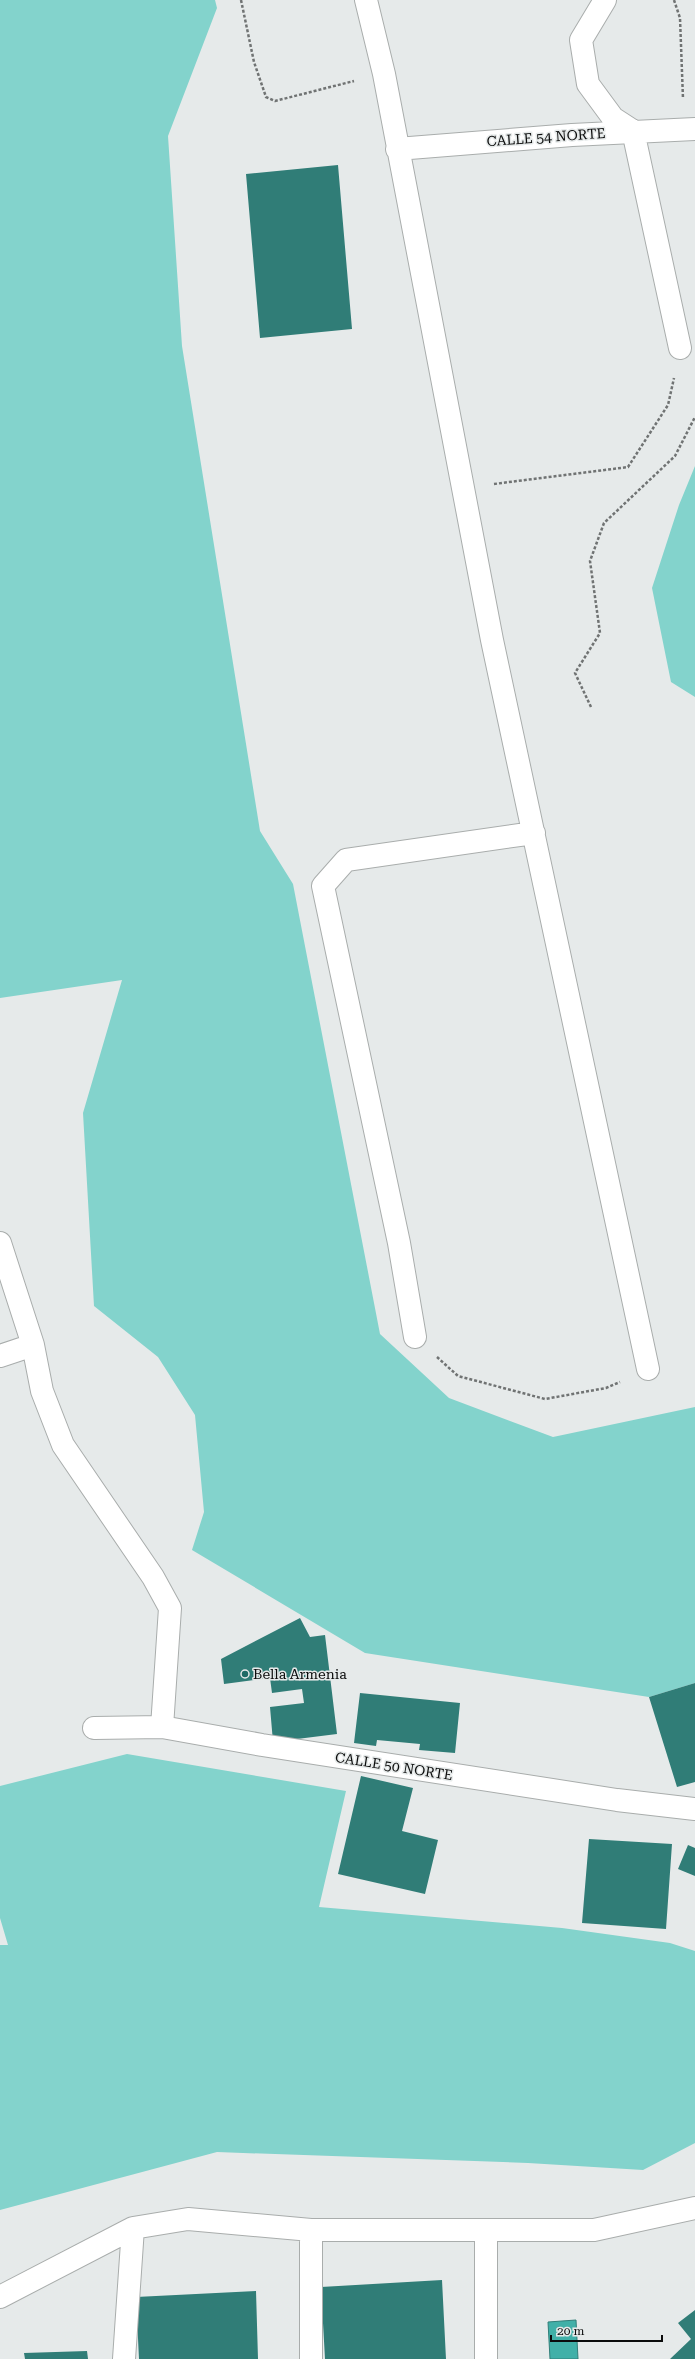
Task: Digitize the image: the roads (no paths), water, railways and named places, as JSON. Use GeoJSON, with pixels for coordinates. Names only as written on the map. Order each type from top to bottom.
{"type":"FeatureCollection","features":[{"type":"Feature","properties":{"kind":"street"},"geometry":{"type":"LineString","coordinates":[[366,0],[384,74],[397,149],[431,318],[461,488],[492,640],[648,1369]]}},
{"type":"Feature","properties":{"kind":"street"},"geometry":{"type":"LineString","coordinates":[[605,0],[581,40],[588,84],[613,118],[633,131],[680,348]]}},
{"type":"Feature","properties":{"kind":"street","name":"CALLE 54 NORTE"},"geometry":{"type":"LineString","coordinates":[[397,149],[633,131],[690,129]]}},
{"type":"Feature","properties":{"kind":"street"},"geometry":{"type":"LineString","coordinates":[[415,1337],[399,1243],[323,886],[346,860],[534,833]]}},
{"type":"Feature","properties":{"kind":"street"},"geometry":{"type":"LineString","coordinates":[[0,1243],[33,1345],[42,1391],[63,1445],[153,1577],[170,1608],[162,1727]]}},
{"type":"Feature","properties":{"kind":"street"},"geometry":{"type":"LineString","coordinates":[[0,1356],[33,1345]]}},
{"type":"Feature","properties":{"kind":"street","name":"CALLE 50 NORTE"},"geometry":{"type":"LineString","coordinates":[[94,1728],[162,1727],[262,1745],[617,1800],[695,1809]]}},
{"type":"Feature","properties":{"kind":"street"},"geometry":{"type":"LineString","coordinates":[[0,2297],[133,2228],[188,2219],[311,2230],[594,2230],[695,2208]]}},
{"type":"Feature","properties":{"kind":"street"},"geometry":{"type":"LineString","coordinates":[[124,2359],[133,2228]]}},
{"type":"Feature","properties":{"kind":"street"},"geometry":{"type":"LineString","coordinates":[[311,2230],[311,2359]]}},
{"type":"Feature","properties":{"kind":"street"},"geometry":{"type":"LineString","coordinates":[[486,2230],[486,2359]]}},
{"type":"Feature","properties":{"kind":"place","name":"Bella Armenia"},"geometry":{"type":"Point","coordinates":[245,1674]}}]}
